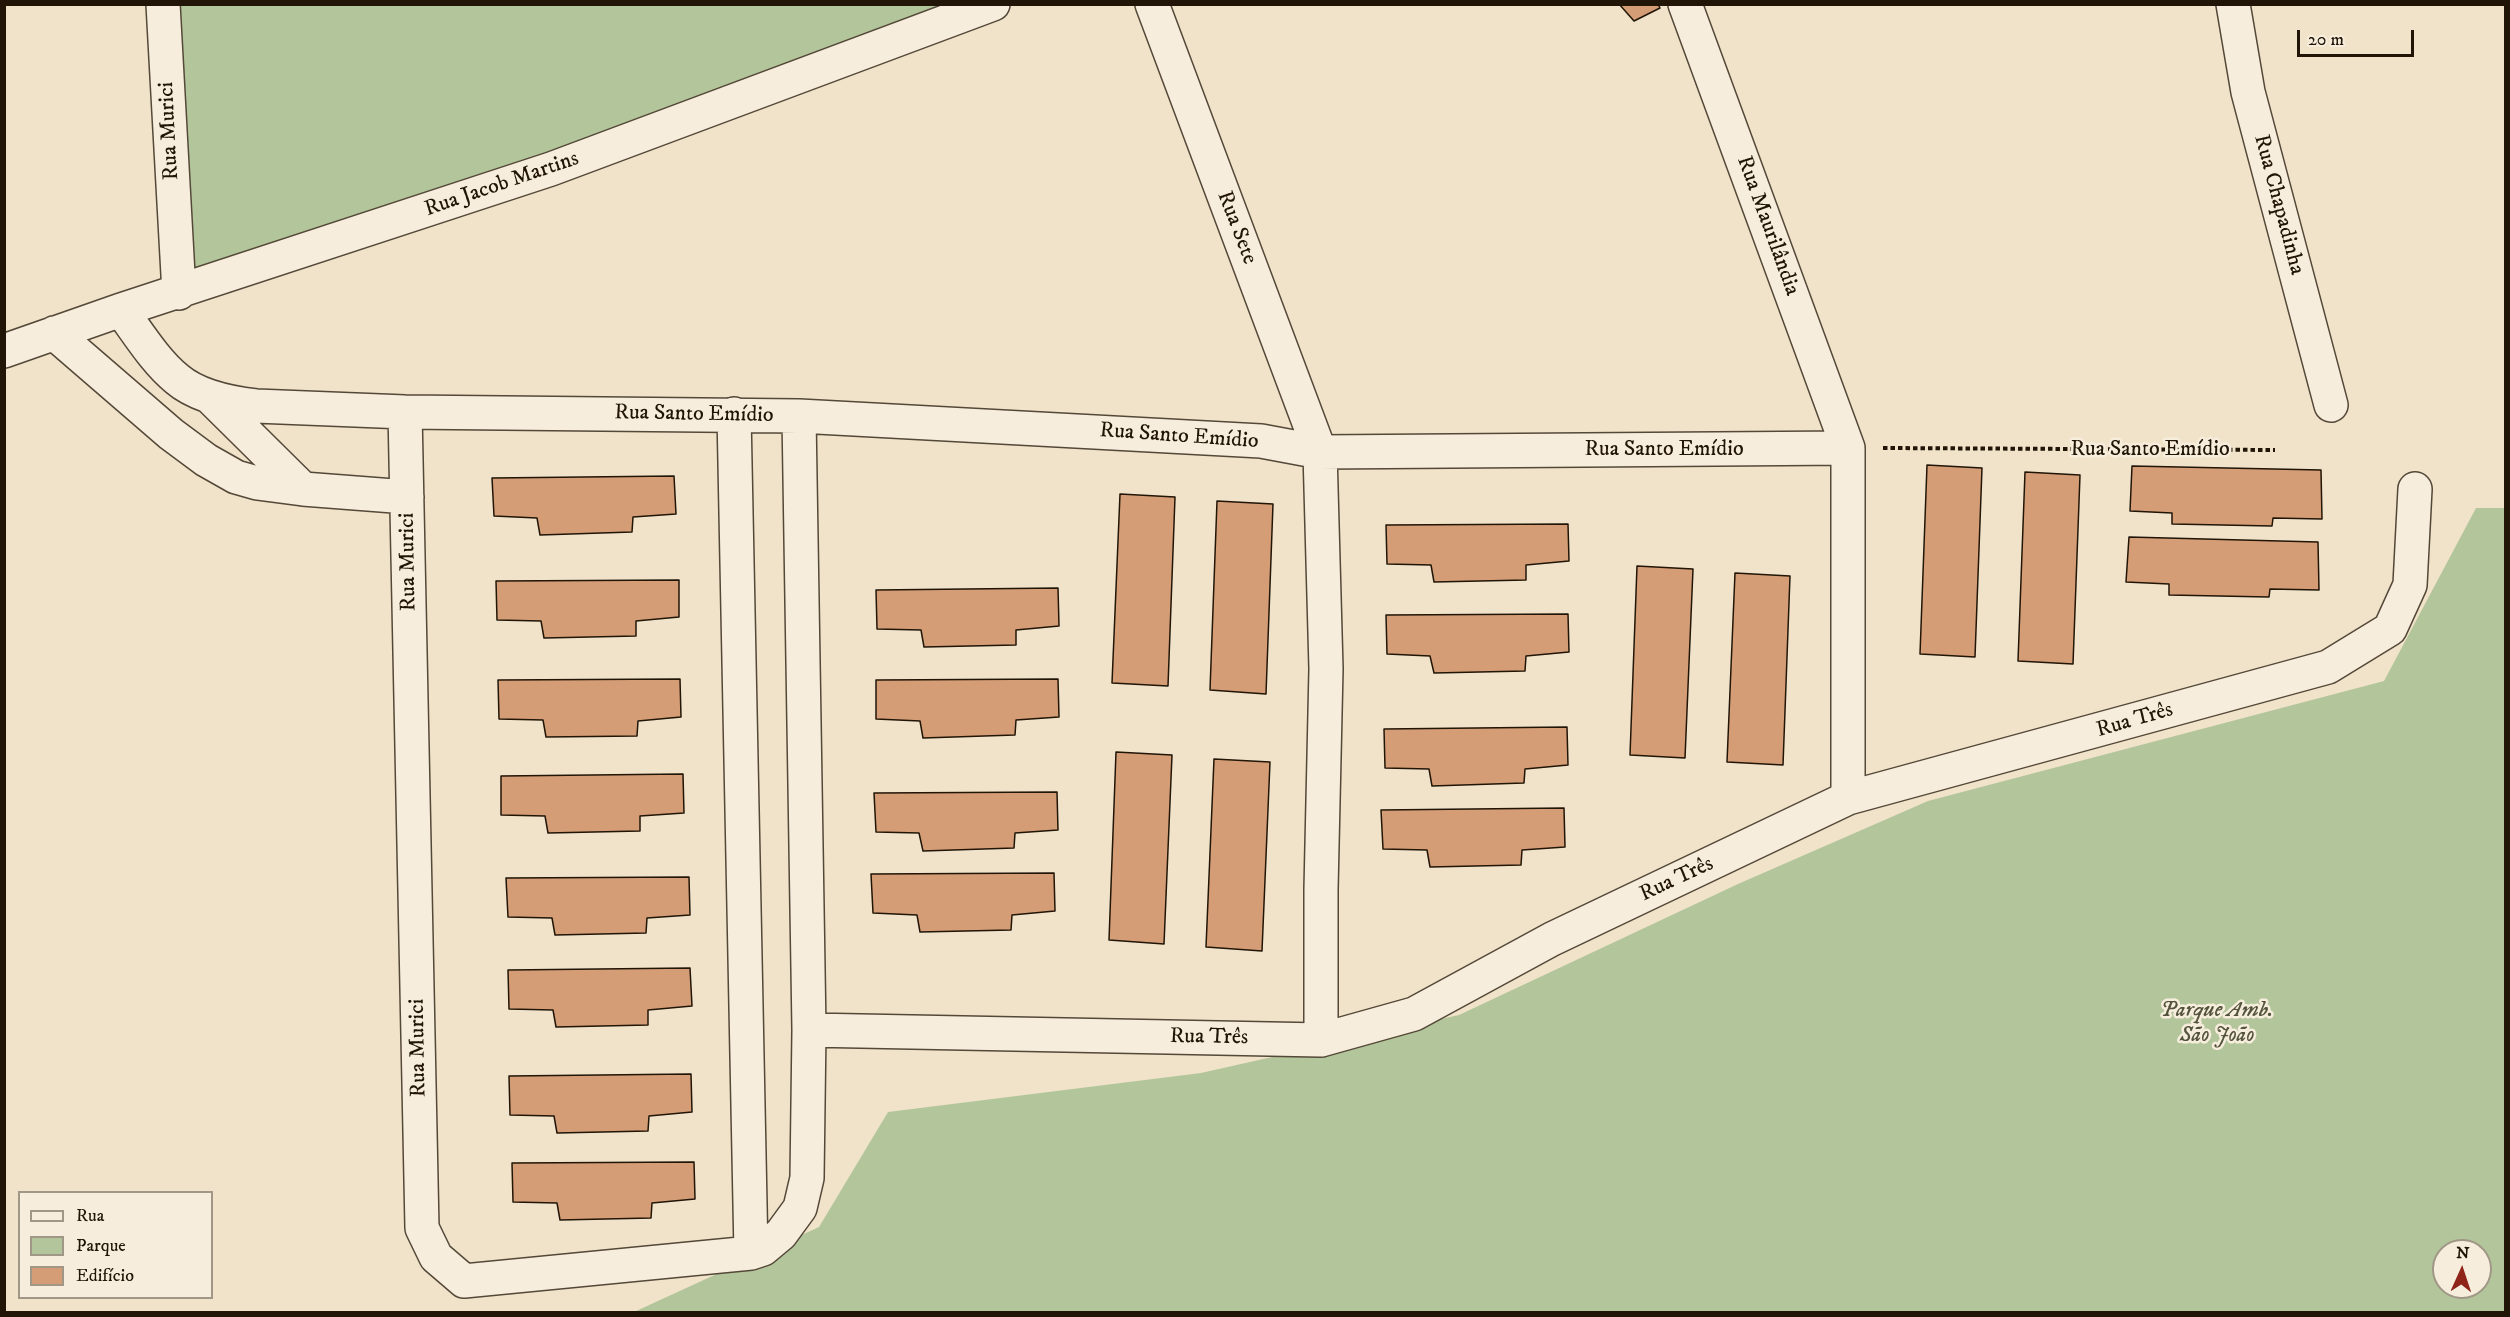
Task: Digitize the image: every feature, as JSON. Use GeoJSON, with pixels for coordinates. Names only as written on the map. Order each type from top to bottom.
{"type":"FeatureCollection","features":[{"type":"Feature","properties":{"kind":"street","name":"Rua Murici"},"geometry":{"type":"LineString","coordinates":[[164,4],[179,293]]}},
{"type":"Feature","properties":{"kind":"street","name":"Rua Jacob Martins"},"geometry":{"type":"LineString","coordinates":[[4,351],[121,310],[179,293],[551,169],[993,4]]}},
{"type":"Feature","properties":{"kind":"street","name":"Rua Sete"},"geometry":{"type":"LineString","coordinates":[[1152,4],[1320,452],[1326,669],[1321,889],[1321,1040]]}},
{"type":"Feature","properties":{"kind":"street","name":"Rua Maurilândia"},"geometry":{"type":"LineString","coordinates":[[1685,4],[1848,448]]}},
{"type":"Feature","properties":{"kind":"street","name":"Rua Chapadinha"},"geometry":{"type":"LineString","coordinates":[[2233,4],[2248,92],[2331,405]]}},
{"type":"Feature","properties":{"kind":"street","name":"Rua Santo Emídio"},"geometry":{"type":"LineString","coordinates":[[121,310],[177,379],[193,389],[232,403],[256,406],[405,412],[799,416],[1261,441],[1320,452],[1848,448]]}},
{"type":"Feature","properties":{"kind":"street"},"geometry":{"type":"LineString","coordinates":[[54,333],[171,434],[206,460],[236,477],[256,483],[303,489],[407,497]]}},
{"type":"Feature","properties":{"kind":"street"},"geometry":{"type":"LineString","coordinates":[[209,395],[303,489]]}},
{"type":"Feature","properties":{"kind":"street","name":"Rua Murici"},"geometry":{"type":"LineString","coordinates":[[405,412],[422,1228],[436,1257],[465,1281],[751,1253],[763,1249],[781,1234],[800,1208],[807,1178],[809,1030],[799,416]]}},
{"type":"Feature","properties":{"kind":"street"},"geometry":{"type":"LineString","coordinates":[[734,414],[751,1253]]}},
{"type":"Feature","properties":{"kind":"street"},"geometry":{"type":"LineString","coordinates":[[1848,448],[1848,798]]}},
{"type":"Feature","properties":{"kind":"street","name":"Rua Três"},"geometry":{"type":"LineString","coordinates":[[809,1030],[1321,1040],[1414,1014],[1552,939],[1848,798],[2328,667],[2390,629],[2410,585],[2415,489]]}},
{"type":"Feature","properties":{"kind":"path","name":"Rua Santo Emídio"},"geometry":{"type":"LineString","coordinates":[[1848,448],[2275,450]]}},
{"type":"Feature","properties":{"kind":"green space"},"geometry":{"type":"Polygon","coordinates":[[[163,4],[993,5],[179,293],[163,4]]]}},
{"type":"Feature","properties":{"kind":"green space","name":"Parque Amb. São João"},"geometry":{"type":"Polygon","coordinates":[[[2476,508],[2505,508],[2505,1312],[634,1312],[819,1227],[888,1112],[1201,1073],[1459,1015],[1738,884],[1928,801],[2384,681],[2476,508]]]}},
{"type":"Feature","properties":{"kind":"building"},"geometry":{"type":"Polygon","coordinates":[[[1619,4],[1658,4],[1660,8],[1634,21],[1619,4]]]}},
{"type":"Feature","properties":{"kind":"building"},"geometry":{"type":"Polygon","coordinates":[[[1927,465],[1982,468],[1975,657],[1920,654],[1927,465]]]}},
{"type":"Feature","properties":{"kind":"building"},"geometry":{"type":"Polygon","coordinates":[[[2132,466],[2321,470],[2322,519],[2273,518],[2272,526],[2172,524],[2172,513],[2130,511],[2132,466]]]}},
{"type":"Feature","properties":{"kind":"building"},"geometry":{"type":"Polygon","coordinates":[[[2025,472],[2080,475],[2073,664],[2018,661],[2025,472]]]}},
{"type":"Feature","properties":{"kind":"building"},"geometry":{"type":"Polygon","coordinates":[[[674,476],[676,514],[633,517],[632,532],[540,535],[537,518],[494,516],[492,478],[674,476]]]}},
{"type":"Feature","properties":{"kind":"building"},"geometry":{"type":"Polygon","coordinates":[[[1120,494],[1175,497],[1168,686],[1112,683],[1120,494]]]}},
{"type":"Feature","properties":{"kind":"building"},"geometry":{"type":"Polygon","coordinates":[[[1217,501],[1273,504],[1266,694],[1210,690],[1217,501]]]}},
{"type":"Feature","properties":{"kind":"building"},"geometry":{"type":"Polygon","coordinates":[[[1568,524],[1569,561],[1526,565],[1526,580],[1434,582],[1431,565],[1387,564],[1386,525],[1568,524]]]}},
{"type":"Feature","properties":{"kind":"building"},"geometry":{"type":"Polygon","coordinates":[[[2129,537],[2318,542],[2319,590],[2270,589],[2269,597],[2169,595],[2169,584],[2126,582],[2129,537]]]}},
{"type":"Feature","properties":{"kind":"building"},"geometry":{"type":"Polygon","coordinates":[[[1637,566],[1693,569],[1685,758],[1630,755],[1637,566]]]}},
{"type":"Feature","properties":{"kind":"building"},"geometry":{"type":"Polygon","coordinates":[[[1735,573],[1790,576],[1783,765],[1727,762],[1735,573]]]}},
{"type":"Feature","properties":{"kind":"building"},"geometry":{"type":"Polygon","coordinates":[[[679,580],[679,617],[636,621],[636,636],[544,638],[541,621],[497,620],[496,581],[679,580]]]}},
{"type":"Feature","properties":{"kind":"building"},"geometry":{"type":"Polygon","coordinates":[[[1058,588],[1059,626],[1016,630],[1016,645],[924,647],[921,630],[877,629],[876,590],[1058,588]]]}},
{"type":"Feature","properties":{"kind":"building"},"geometry":{"type":"Polygon","coordinates":[[[1568,614],[1569,652],[1526,656],[1525,671],[1434,673],[1430,656],[1387,654],[1386,615],[1568,614]]]}},
{"type":"Feature","properties":{"kind":"building"},"geometry":{"type":"Polygon","coordinates":[[[680,679],[681,717],[638,721],[637,736],[546,737],[543,720],[499,719],[498,680],[680,679]]]}},
{"type":"Feature","properties":{"kind":"building"},"geometry":{"type":"Polygon","coordinates":[[[1058,679],[1059,717],[1016,720],[1015,735],[923,738],[920,721],[876,719],[876,680],[1058,679]]]}},
{"type":"Feature","properties":{"kind":"building"},"geometry":{"type":"Polygon","coordinates":[[[1567,727],[1568,765],[1525,769],[1524,783],[1432,786],[1429,769],[1385,768],[1384,729],[1567,727]]]}},
{"type":"Feature","properties":{"kind":"building"},"geometry":{"type":"Polygon","coordinates":[[[1116,752],[1172,755],[1164,944],[1109,940],[1116,752]]]}},
{"type":"Feature","properties":{"kind":"building"},"geometry":{"type":"Polygon","coordinates":[[[1214,759],[1270,762],[1262,951],[1206,947],[1214,759]]]}},
{"type":"Feature","properties":{"kind":"building"},"geometry":{"type":"Polygon","coordinates":[[[683,774],[684,813],[640,816],[640,831],[548,833],[545,816],[501,815],[501,776],[683,774]]]}},
{"type":"Feature","properties":{"kind":"building"},"geometry":{"type":"Polygon","coordinates":[[[1057,792],[1058,830],[1015,833],[1014,848],[923,851],[919,833],[876,832],[874,793],[1057,792]]]}},
{"type":"Feature","properties":{"kind":"building"},"geometry":{"type":"Polygon","coordinates":[[[1564,808],[1565,847],[1522,850],[1521,865],[1430,867],[1427,850],[1383,849],[1381,810],[1564,808]]]}},
{"type":"Feature","properties":{"kind":"building"},"geometry":{"type":"Polygon","coordinates":[[[1054,873],[1055,911],[1012,915],[1011,930],[920,932],[917,915],[873,913],[871,874],[1054,873]]]}},
{"type":"Feature","properties":{"kind":"building"},"geometry":{"type":"Polygon","coordinates":[[[689,877],[690,915],[647,918],[646,933],[555,935],[552,918],[508,917],[506,878],[689,877]]]}},
{"type":"Feature","properties":{"kind":"building"},"geometry":{"type":"Polygon","coordinates":[[[690,968],[692,1006],[648,1010],[648,1025],[556,1027],[553,1010],[509,1009],[508,970],[690,968]]]}},
{"type":"Feature","properties":{"kind":"building"},"geometry":{"type":"Polygon","coordinates":[[[691,1074],[692,1112],[649,1116],[648,1131],[557,1133],[554,1116],[510,1115],[509,1076],[691,1074]]]}},
{"type":"Feature","properties":{"kind":"building"},"geometry":{"type":"Polygon","coordinates":[[[694,1162],[695,1199],[652,1203],[651,1218],[560,1220],[557,1203],[513,1202],[512,1163],[694,1162]]]}}]}
